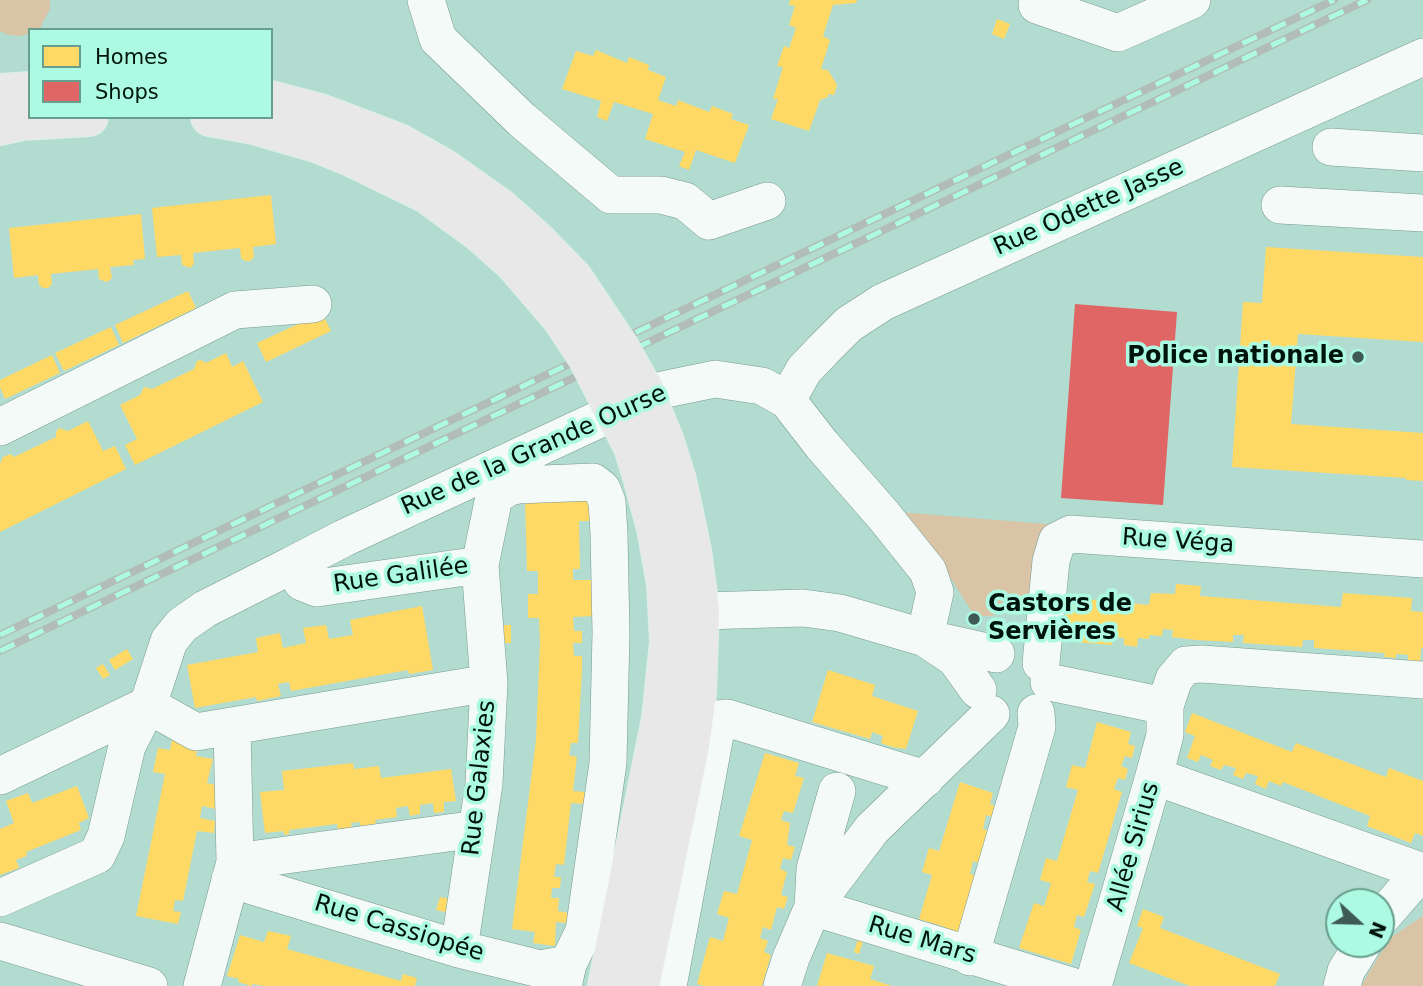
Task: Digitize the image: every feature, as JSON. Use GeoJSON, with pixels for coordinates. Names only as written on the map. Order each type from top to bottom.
{"type":"FeatureCollection","features":[{"type":"Feature","properties":{"kind":"main road"},"geometry":{"type":"LineString","coordinates":[[0,93],[28,91]]}},
{"type":"Feature","properties":{"kind":"main road"},"geometry":{"type":"LineString","coordinates":[[273,101],[320,113],[398,143],[445,169],[500,208],[526,252]]}},
{"type":"Feature","properties":{"kind":"main road"},"geometry":{"type":"LineString","coordinates":[[0,127],[22,121],[56,119]]}},
{"type":"Feature","properties":{"kind":"main road"},"geometry":{"type":"LineString","coordinates":[[221,119],[254,125],[316,143],[351,157],[426,194],[479,232],[526,252],[573,278],[621,348],[642,387],[664,439],[660,478],[692,551],[684,610],[668,668],[662,719],[607,986]]}},
{"type":"Feature","properties":{"kind":"main road"},"geometry":{"type":"LineString","coordinates":[[640,986],[690,746],[697,694],[684,610]]}},
{"type":"Feature","properties":{"kind":"street"},"geometry":{"type":"LineString","coordinates":[[426,0],[438,39],[522,120],[611,195],[661,195],[685,201],[709,220],[767,201]]}},
{"type":"Feature","properties":{"kind":"street"},"geometry":{"type":"LineString","coordinates":[[1037,5],[1118,33],[1192,0]]}},
{"type":"Feature","properties":{"kind":"street","name":"Rue Odette Jasse"},"geometry":{"type":"LineString","coordinates":[[787,400],[804,370],[823,350],[849,324],[883,302],[1423,57]]}},
{"type":"Feature","properties":{"kind":"street"},"geometry":{"type":"LineString","coordinates":[[1331,147],[1423,153]]}},
{"type":"Feature","properties":{"kind":"street"},"geometry":{"type":"LineString","coordinates":[[1280,205],[1423,213]]}},
{"type":"Feature","properties":{"kind":"street"},"geometry":{"type":"LineString","coordinates":[[0,427],[234,310],[313,304]]}},
{"type":"Feature","properties":{"kind":"street","name":"Rue de la Grande Ourse"},"geometry":{"type":"LineString","coordinates":[[292,565],[344,538],[662,390],[715,379],[762,386],[787,400],[928,571],[935,592],[925,638]]}},
{"type":"Feature","properties":{"kind":"street","name":"Rue Galilée"},"geometry":{"type":"LineString","coordinates":[[292,565],[302,582],[317,588],[480,565],[494,498],[507,488],[519,485],[593,482],[602,489],[607,502],[611,633],[608,763],[584,931],[566,975]]}},
{"type":"Feature","properties":{"kind":"street","name":"Rue Véga"},"geometry":{"type":"LineString","coordinates":[[970,957],[1037,727],[1051,561],[1057,541],[1071,534],[1423,559]]}},
{"type":"Feature","properties":{"kind":"street"},"geometry":{"type":"LineString","coordinates":[[0,898],[97,855],[106,836],[127,746],[148,705],[169,641],[182,625],[205,609],[292,565]]}},
{"type":"Feature","properties":{"kind":"street","name":"Rue Galaxies"},"geometry":{"type":"LineString","coordinates":[[459,949],[484,784],[489,683],[480,565]]}},
{"type":"Feature","properties":{"kind":"street"},"geometry":{"type":"LineString","coordinates":[[684,610],[803,608],[840,613],[925,638],[996,654],[1021,651],[1032,655],[1042,686],[1028,719],[1009,722],[984,702],[955,658],[925,638]]}},
{"type":"Feature","properties":{"kind":"street"},"geometry":{"type":"LineString","coordinates":[[782,986],[813,907],[872,829],[925,779],[984,702],[982,670],[996,654]]}},
{"type":"Feature","properties":{"kind":"street"},"geometry":{"type":"LineString","coordinates":[[1042,686],[1165,706],[1174,679],[1186,666],[1202,664],[1423,680]]}},
{"type":"Feature","properties":{"kind":"street"},"geometry":{"type":"LineString","coordinates":[[148,705],[197,732],[489,683]]}},
{"type":"Feature","properties":{"kind":"street"},"geometry":{"type":"LineString","coordinates":[[0,776],[148,705]]}},
{"type":"Feature","properties":{"kind":"street","name":"Allée Sirius"},"geometry":{"type":"LineString","coordinates":[[1093,986],[1165,735],[1165,706]]}},
{"type":"Feature","properties":{"kind":"street"},"geometry":{"type":"LineString","coordinates":[[668,986],[718,719],[727,718],[925,779]]}},
{"type":"Feature","properties":{"kind":"street"},"geometry":{"type":"LineString","coordinates":[[202,986],[233,870],[232,727]]}},
{"type":"Feature","properties":{"kind":"street"},"geometry":{"type":"LineString","coordinates":[[1154,776],[1423,872],[1395,903]]}},
{"type":"Feature","properties":{"kind":"street"},"geometry":{"type":"LineString","coordinates":[[813,907],[815,869],[836,791]]}},
{"type":"Feature","properties":{"kind":"street"},"geometry":{"type":"LineString","coordinates":[[233,870],[477,829]]}},
{"type":"Feature","properties":{"kind":"street","name":"Rue Cassiopée"},"geometry":{"type":"LineString","coordinates":[[233,870],[459,949],[566,975]]}},
{"type":"Feature","properties":{"kind":"street","name":"Rue Mars"},"geometry":{"type":"LineString","coordinates":[[813,907],[1071,986]]}},
{"type":"Feature","properties":{"kind":"street"},"geometry":{"type":"LineString","coordinates":[[0,942],[149,986]]}},
{"type":"Feature","properties":{"kind":"street"},"geometry":{"type":"LineString","coordinates":[[1342,986],[1346,971],[1354,958]]}},
{"type":"Feature","properties":{"kind":"shaded area"},"geometry":{"type":"Polygon","coordinates":[[[0,0],[50,0],[50,9],[40,28],[28,28],[28,34],[20,36],[0,31],[0,0]]]}},
{"type":"Feature","properties":{"kind":"shaded area"},"geometry":{"type":"Polygon","coordinates":[[[899,512],[1058,525],[1040,601],[990,616],[977,616],[930,545],[899,512]]]}},
{"type":"Feature","properties":{"kind":"shaded area"},"geometry":{"type":"Polygon","coordinates":[[[1423,916],[1423,986],[1361,986],[1378,958],[1395,958],[1395,935],[1423,916]]]}},
{"type":"Feature","properties":{"kind":"building: Homes"},"geometry":{"type":"Polygon","coordinates":[[[790,0],[857,0],[856,3],[833,5],[823,36],[830,40],[821,69],[828,70],[837,85],[834,95],[828,94],[828,97],[820,100],[809,131],[771,119],[778,99],[773,99],[783,67],[777,66],[784,46],[789,48],[796,28],[789,25],[795,6],[789,5],[790,0]]]}},
{"type":"Feature","properties":{"kind":"building: Homes"},"geometry":{"type":"Polygon","coordinates":[[[997,19],[1010,24],[1004,39],[992,34],[997,19]]]}},
{"type":"Feature","properties":{"kind":"building: Homes"},"geometry":{"type":"Polygon","coordinates":[[[596,50],[627,63],[629,57],[649,65],[648,70],[666,77],[658,100],[676,106],[678,100],[709,112],[712,106],[733,114],[731,119],[749,125],[735,163],[696,150],[689,170],[679,166],[685,152],[645,139],[653,114],[614,102],[607,121],[597,117],[601,101],[562,89],[576,51],[593,56],[596,50]]]}},
{"type":"Feature","properties":{"kind":"building: Homes"},"geometry":{"type":"Polygon","coordinates":[[[271,195],[276,244],[253,247],[254,257],[250,261],[241,258],[240,248],[193,253],[194,264],[190,268],[182,265],[181,255],[157,257],[152,208],[271,195]]]}},
{"type":"Feature","properties":{"kind":"building: Homes"},"geometry":{"type":"Polygon","coordinates":[[[141,214],[145,259],[133,260],[134,265],[110,267],[112,278],[107,282],[99,279],[98,269],[51,274],[52,284],[48,288],[39,285],[38,275],[14,278],[9,228],[141,214]]]}},
{"type":"Feature","properties":{"kind":"building: Homes"},"geometry":{"type":"Polygon","coordinates":[[[1266,247],[1423,257],[1423,342],[1298,334],[1291,424],[1423,433],[1423,481],[1232,467],[1243,302],[1262,303],[1266,247]]]}},
{"type":"Feature","properties":{"kind":"building: Homes"},"geometry":{"type":"Polygon","coordinates":[[[188,291],[196,308],[123,343],[115,325],[188,291]]]}},
{"type":"Feature","properties":{"kind":"building: Homes"},"geometry":{"type":"Polygon","coordinates":[[[322,313],[331,331],[266,362],[257,343],[322,313]]]}},
{"type":"Feature","properties":{"kind":"building: Homes"},"geometry":{"type":"Polygon","coordinates":[[[111,327],[119,345],[64,371],[55,353],[111,327]]]}},
{"type":"Feature","properties":{"kind":"building: Homes"},"geometry":{"type":"Polygon","coordinates":[[[226,353],[232,367],[243,361],[263,402],[135,465],[125,445],[137,439],[120,405],[140,395],[144,387],[152,389],[194,369],[197,361],[206,363],[226,353]]]}},
{"type":"Feature","properties":{"kind":"building: Homes"},"geometry":{"type":"Polygon","coordinates":[[[52,355],[60,373],[5,399],[0,380],[52,355]]]}},
{"type":"Feature","properties":{"kind":"building: Homes"},"geometry":{"type":"Polygon","coordinates":[[[88,421],[103,451],[115,446],[126,469],[0,532],[0,464],[3,457],[11,454],[14,457],[56,437],[59,428],[68,431],[88,421]]]}},
{"type":"Feature","properties":{"kind":"building: Homes"},"geometry":{"type":"Polygon","coordinates":[[[593,491],[594,521],[579,521],[580,569],[573,569],[573,580],[594,580],[594,616],[573,617],[574,631],[582,631],[582,643],[573,643],[574,656],[582,656],[582,669],[578,743],[571,743],[569,755],[577,757],[573,791],[585,792],[584,804],[571,803],[564,865],[556,864],[554,877],[561,877],[560,888],[552,888],[551,898],[559,898],[558,911],[568,913],[566,923],[556,922],[555,946],[533,943],[535,932],[512,929],[536,740],[540,643],[539,618],[528,618],[528,594],[538,594],[538,571],[527,571],[525,498],[593,491]]]}},
{"type":"Feature","properties":{"kind":"building: Homes"},"geometry":{"type":"Polygon","coordinates":[[[1176,584],[1201,586],[1200,596],[1341,607],[1343,593],[1412,598],[1411,611],[1423,612],[1423,648],[1420,662],[1408,661],[1408,655],[1396,654],[1396,658],[1384,657],[1385,653],[1314,648],[1314,640],[1303,640],[1302,647],[1243,643],[1244,635],[1233,635],[1233,642],[1196,640],[1172,637],[1173,630],[1163,629],[1162,636],[1138,638],[1137,647],[1124,645],[1124,638],[1113,637],[1112,645],[1076,642],[1076,634],[1064,634],[1066,597],[1149,605],[1151,593],[1175,594],[1176,584]]]}},
{"type":"Feature","properties":{"kind":"building: Homes"},"geometry":{"type":"Polygon","coordinates":[[[422,606],[433,670],[409,674],[408,670],[291,691],[289,682],[278,684],[281,696],[257,701],[256,697],[195,708],[187,665],[258,652],[256,638],[280,633],[283,648],[306,643],[303,628],[326,625],[329,639],[353,635],[350,620],[422,606]]]}},
{"type":"Feature","properties":{"kind":"building: Homes"},"geometry":{"type":"Polygon","coordinates":[[[503,625],[511,625],[511,643],[503,643],[503,625]]]}},
{"type":"Feature","properties":{"kind":"building: Homes"},"geometry":{"type":"Polygon","coordinates":[[[127,649],[133,659],[115,670],[109,660],[127,649]]]}},
{"type":"Feature","properties":{"kind":"building: Homes"},"geometry":{"type":"Polygon","coordinates":[[[103,664],[110,675],[103,679],[96,668],[103,664]]]}},
{"type":"Feature","properties":{"kind":"building: Homes"},"geometry":{"type":"Polygon","coordinates":[[[828,670],[875,685],[872,696],[918,711],[906,749],[881,743],[883,736],[872,732],[870,739],[812,722],[828,670]]]}},
{"type":"Feature","properties":{"kind":"building: Homes"},"geometry":{"type":"Polygon","coordinates":[[[1192,713],[1292,752],[1296,743],[1386,777],[1389,768],[1423,781],[1423,836],[1415,833],[1411,843],[1367,826],[1370,816],[1283,782],[1281,786],[1269,781],[1266,789],[1255,784],[1258,776],[1246,773],[1243,779],[1233,775],[1236,768],[1224,765],[1221,770],[1210,766],[1213,760],[1201,755],[1198,762],[1187,758],[1195,736],[1185,732],[1192,713]]]}},
{"type":"Feature","properties":{"kind":"building: Homes"},"geometry":{"type":"Polygon","coordinates":[[[1097,722],[1131,732],[1128,744],[1135,746],[1132,758],[1125,756],[1121,766],[1128,769],[1125,780],[1118,778],[1114,789],[1122,792],[1098,873],[1090,871],[1087,882],[1095,884],[1084,917],[1077,915],[1074,927],[1081,930],[1071,964],[1019,948],[1034,903],[1044,906],[1051,883],[1040,880],[1046,858],[1057,861],[1078,790],[1066,787],[1072,765],[1085,768],[1097,722]]]}},
{"type":"Feature","properties":{"kind":"building: Homes"},"geometry":{"type":"Polygon","coordinates":[[[172,740],[198,746],[196,756],[213,759],[207,783],[216,785],[216,809],[202,806],[200,818],[215,821],[214,833],[197,831],[183,901],[175,900],[173,911],[181,912],[178,924],[136,916],[165,774],[153,772],[158,748],[170,750],[172,740]]]}},
{"type":"Feature","properties":{"kind":"building: Homes"},"geometry":{"type":"Polygon","coordinates":[[[765,753],[799,763],[795,776],[804,778],[793,813],[784,811],[781,820],[790,823],[787,845],[795,847],[791,860],[783,858],[780,869],[787,872],[781,895],[788,897],[784,909],[777,907],[771,930],[763,927],[760,938],[768,941],[764,952],[771,955],[762,986],[704,986],[697,984],[710,937],[723,941],[729,918],[717,914],[724,891],[737,894],[752,840],[739,836],[765,753]]]}},
{"type":"Feature","properties":{"kind":"building: Homes"},"geometry":{"type":"Polygon","coordinates":[[[353,763],[354,769],[379,766],[381,778],[451,769],[456,801],[444,802],[444,812],[434,813],[433,803],[420,805],[420,814],[410,816],[408,806],[396,808],[397,817],[375,820],[377,828],[361,830],[360,822],[351,823],[352,830],[338,832],[337,824],[289,830],[289,834],[285,835],[283,831],[265,833],[260,792],[284,790],[282,771],[353,763]]]}},
{"type":"Feature","properties":{"kind":"building: Homes"},"geometry":{"type":"Polygon","coordinates":[[[960,782],[993,793],[990,804],[999,807],[995,818],[986,815],[983,829],[990,831],[981,864],[973,861],[970,874],[979,876],[962,931],[942,937],[945,927],[919,919],[932,875],[922,872],[929,848],[939,851],[960,782]]]}},
{"type":"Feature","properties":{"kind":"building: Homes"},"geometry":{"type":"Polygon","coordinates":[[[77,786],[89,818],[79,823],[81,830],[26,852],[27,856],[16,860],[19,868],[0,875],[0,829],[14,823],[6,801],[28,793],[32,803],[77,786]]]}},
{"type":"Feature","properties":{"kind":"building: Homes"},"geometry":{"type":"Polygon","coordinates":[[[440,897],[454,900],[450,913],[436,910],[440,897]]]}},
{"type":"Feature","properties":{"kind":"building: Homes"},"geometry":{"type":"Polygon","coordinates":[[[1143,909],[1164,917],[1160,928],[1280,974],[1275,986],[1190,986],[1129,963],[1143,928],[1137,926],[1143,909]]]}},
{"type":"Feature","properties":{"kind":"building: Homes"},"geometry":{"type":"Polygon","coordinates":[[[268,931],[291,936],[287,949],[401,981],[403,974],[417,978],[415,986],[251,986],[227,976],[240,935],[264,942],[268,931]]]}},
{"type":"Feature","properties":{"kind":"building: Homes"},"geometry":{"type":"Polygon","coordinates":[[[858,939],[863,941],[859,954],[854,952],[858,939]]]}},
{"type":"Feature","properties":{"kind":"building: Homes"},"geometry":{"type":"Polygon","coordinates":[[[827,953],[874,966],[870,979],[892,986],[817,986],[827,953]]]}},
{"type":"Feature","properties":{"kind":"building: Shops"},"geometry":{"type":"Polygon","coordinates":[[[1075,304],[1177,312],[1163,505],[1061,498],[1075,304]]]}},
{"type":"Feature","properties":{"kind":"railway"},"geometry":{"type":"LineString","coordinates":[[0,635],[1334,0]]}},
{"type":"Feature","properties":{"kind":"railway"},"geometry":{"type":"LineString","coordinates":[[0,651],[1367,0]]}},
{"type":"Feature","properties":{"kind":"place","name":"Police nationale"},"geometry":{"type":"Point","coordinates":[1358,357]}},
{"type":"Feature","properties":{"kind":"place","name":"Castors de Servières"},"geometry":{"type":"Point","coordinates":[974,619]}}]}
